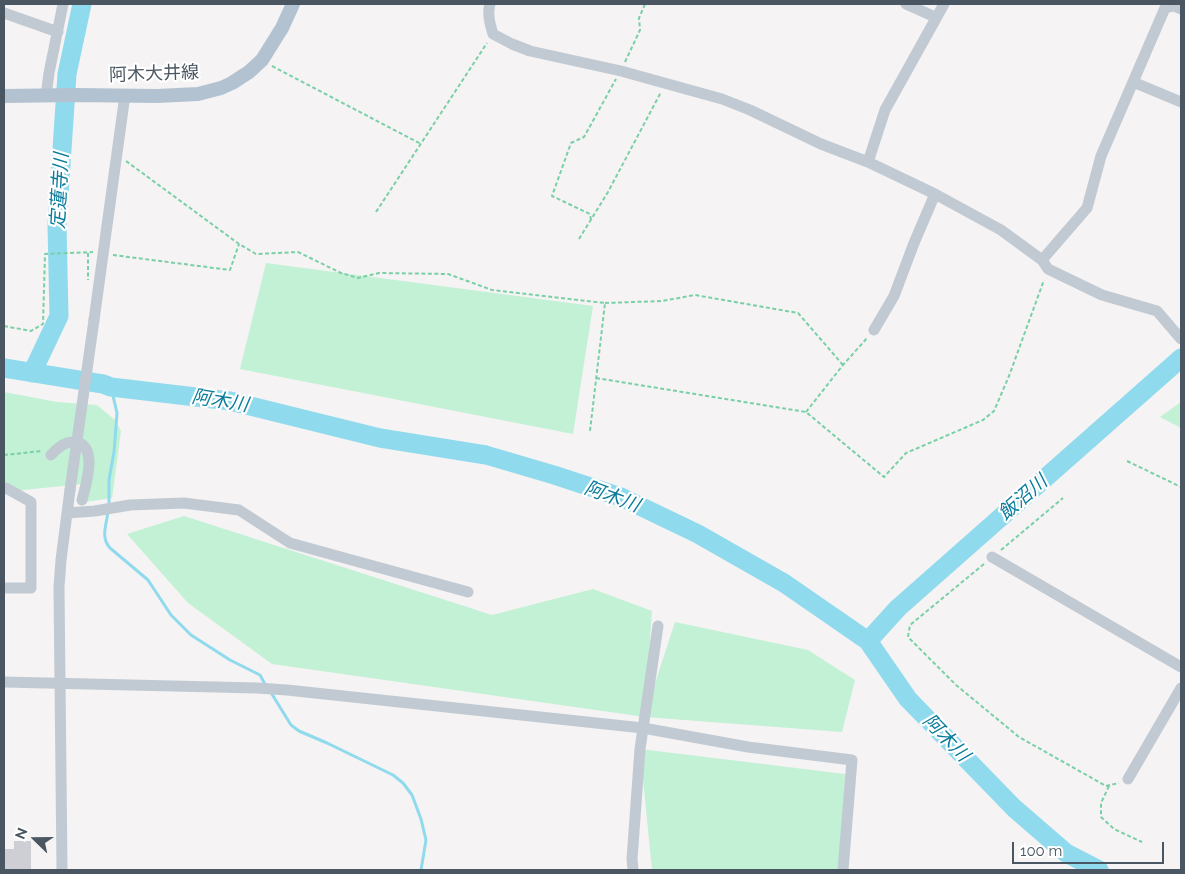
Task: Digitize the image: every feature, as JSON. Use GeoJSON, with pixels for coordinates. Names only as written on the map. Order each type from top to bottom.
{"type":"FeatureCollection","features":[{"type":"Feature","properties":{"kind":"main road","name":"阿木大井線"},"geometry":{"type":"LineString","coordinates":[[4,96],[157,96],[198,94],[221,88],[249,72],[262,60],[282,28],[293,4]]}},
{"type":"Feature","properties":{"kind":"street"},"geometry":{"type":"LineString","coordinates":[[50,96],[49,73],[63,4]]}},
{"type":"Feature","properties":{"kind":"street"},"geometry":{"type":"LineString","coordinates":[[490,4],[488,9],[493,34],[512,44],[530,51],[621,70],[722,99],[750,110],[821,144],[868,162],[935,194],[1001,230],[1045,265],[1102,296],[1157,312],[1180,338]]}},
{"type":"Feature","properties":{"kind":"street"},"geometry":{"type":"LineString","coordinates":[[906,4],[936,18]]}},
{"type":"Feature","properties":{"kind":"street"},"geometry":{"type":"LineString","coordinates":[[868,162],[885,110],[944,4]]}},
{"type":"Feature","properties":{"kind":"street"},"geometry":{"type":"LineString","coordinates":[[1045,265],[1087,208],[1101,156],[1165,8],[1174,6],[1181,9]]}},
{"type":"Feature","properties":{"kind":"street"},"geometry":{"type":"LineString","coordinates":[[4,13],[58,32]]}},
{"type":"Feature","properties":{"kind":"street"},"geometry":{"type":"LineString","coordinates":[[1133,82],[1181,102]]}},
{"type":"Feature","properties":{"kind":"street"},"geometry":{"type":"LineString","coordinates":[[62,870],[59,588],[61,560],[125,95]]}},
{"type":"Feature","properties":{"kind":"street"},"geometry":{"type":"LineString","coordinates":[[874,330],[894,296],[914,242],[935,194]]}},
{"type":"Feature","properties":{"kind":"street"},"geometry":{"type":"LineString","coordinates":[[51,455],[56,449],[67,442],[80,443],[85,446],[89,457],[82,500]]}},
{"type":"Feature","properties":{"kind":"street"},"geometry":{"type":"LineString","coordinates":[[4,488],[31,502],[31,588],[4,588]]}},
{"type":"Feature","properties":{"kind":"street"},"geometry":{"type":"LineString","coordinates":[[67,514],[130,505],[184,503],[238,510],[290,543],[468,592]]}},
{"type":"Feature","properties":{"kind":"street"},"geometry":{"type":"LineString","coordinates":[[992,557],[1181,666]]}},
{"type":"Feature","properties":{"kind":"street"},"geometry":{"type":"LineString","coordinates":[[633,870],[632,859],[643,728],[658,626]]}},
{"type":"Feature","properties":{"kind":"street"},"geometry":{"type":"LineString","coordinates":[[4,682],[287,690],[643,728],[748,747],[852,760],[844,870]]}},
{"type":"Feature","properties":{"kind":"street"},"geometry":{"type":"LineString","coordinates":[[1128,779],[1181,688]]}},
{"type":"Feature","properties":{"kind":"path"},"geometry":{"type":"LineString","coordinates":[[591,220],[590,214],[552,196],[571,143],[584,136],[621,70],[640,30],[639,18],[645,4]]}},
{"type":"Feature","properties":{"kind":"path"},"geometry":{"type":"LineString","coordinates":[[376,212],[493,34]]}},
{"type":"Feature","properties":{"kind":"path"},"geometry":{"type":"LineString","coordinates":[[262,60],[421,144]]}},
{"type":"Feature","properties":{"kind":"path"},"geometry":{"type":"LineString","coordinates":[[580,239],[608,192],[666,83]]}},
{"type":"Feature","properties":{"kind":"path"},"geometry":{"type":"LineString","coordinates":[[117,154],[239,244],[256,254],[298,252],[341,273],[358,278],[379,273],[448,274],[492,290],[605,303],[662,301],[695,295],[798,312],[843,365]]}},
{"type":"Feature","properties":{"kind":"path"},"geometry":{"type":"LineString","coordinates":[[110,254],[230,270],[239,244]]}},
{"type":"Feature","properties":{"kind":"path"},"geometry":{"type":"LineString","coordinates":[[4,326],[31,331],[43,324],[45,254],[94,252]]}},
{"type":"Feature","properties":{"kind":"path"},"geometry":{"type":"LineString","coordinates":[[596,378],[806,412],[884,477],[906,453],[983,420],[994,411],[1012,367],[1045,265]]}},
{"type":"Feature","properties":{"kind":"path"},"geometry":{"type":"LineString","coordinates":[[590,431],[605,303]]}},
{"type":"Feature","properties":{"kind":"path"},"geometry":{"type":"LineString","coordinates":[[806,412],[843,365],[874,330]]}},
{"type":"Feature","properties":{"kind":"path"},"geometry":{"type":"LineString","coordinates":[[4,455],[40,451],[51,455]]}},
{"type":"Feature","properties":{"kind":"path"},"geometry":{"type":"LineString","coordinates":[[1127,461],[1181,487]]}},
{"type":"Feature","properties":{"kind":"path"},"geometry":{"type":"LineString","coordinates":[[1063,498],[910,625],[908,636],[956,685],[1019,737],[1106,786],[1128,779]]}},
{"type":"Feature","properties":{"kind":"path"},"geometry":{"type":"LineString","coordinates":[[1109,786],[1102,803],[1101,817],[1114,829],[1142,842]]}},
{"type":"Feature","properties":{"kind":"green space"},"geometry":{"type":"Polygon","coordinates":[[[266,263],[593,306],[573,434],[240,369],[266,263]]]}},
{"type":"Feature","properties":{"kind":"green space"},"geometry":{"type":"Polygon","coordinates":[[[4,392],[57,402],[97,405],[115,420],[121,431],[112,498],[78,503],[82,484],[4,492],[4,392]]]}},
{"type":"Feature","properties":{"kind":"green space"},"geometry":{"type":"Polygon","coordinates":[[[1181,402],[1181,428],[1160,417],[1181,402]]]}},
{"type":"Feature","properties":{"kind":"green space"},"geometry":{"type":"Polygon","coordinates":[[[184,516],[492,615],[593,589],[652,611],[645,714],[675,622],[808,650],[855,680],[842,732],[645,717],[272,664],[188,603],[127,534],[184,516]]]}},
{"type":"Feature","properties":{"kind":"green space"},"geometry":{"type":"Polygon","coordinates":[[[640,749],[845,774],[843,870],[652,870],[640,749]]]}},
{"type":"Feature","properties":{"kind":"building"},"geometry":{"type":"Polygon","coordinates":[[[14,841],[31,841],[31,870],[4,870],[4,849],[14,849],[14,841]]]}},
{"type":"Feature","properties":{"kind":"waterway","name":"定蓮寺川"},"geometry":{"type":"LineString","coordinates":[[32,373],[59,316],[57,225],[67,74],[82,4]]}},
{"type":"Feature","properties":{"kind":"waterway","name":"飯沼川"},"geometry":{"type":"LineString","coordinates":[[868,641],[898,608],[1181,358]]}},
{"type":"Feature","properties":{"kind":"waterway","name":"阿木川"},"geometry":{"type":"LineString","coordinates":[[4,368],[103,384],[111,387],[230,401],[380,438],[486,455],[621,497],[698,534],[784,583],[868,641],[908,699],[1014,808],[1066,853],[1099,870]]}},
{"type":"Feature","properties":{"kind":"waterway"},"geometry":{"type":"LineString","coordinates":[[109,505],[109,480],[114,452],[117,413],[111,387]]}},
{"type":"Feature","properties":{"kind":"waterway"},"geometry":{"type":"LineString","coordinates":[[108,511],[105,539],[110,548],[148,580],[171,615],[191,635],[230,660],[260,675],[266,686]]}},
{"type":"Feature","properties":{"kind":"waterway"},"geometry":{"type":"LineString","coordinates":[[270,691],[291,725],[299,731],[393,775],[403,783],[412,795],[426,840],[421,870]]}}]}
